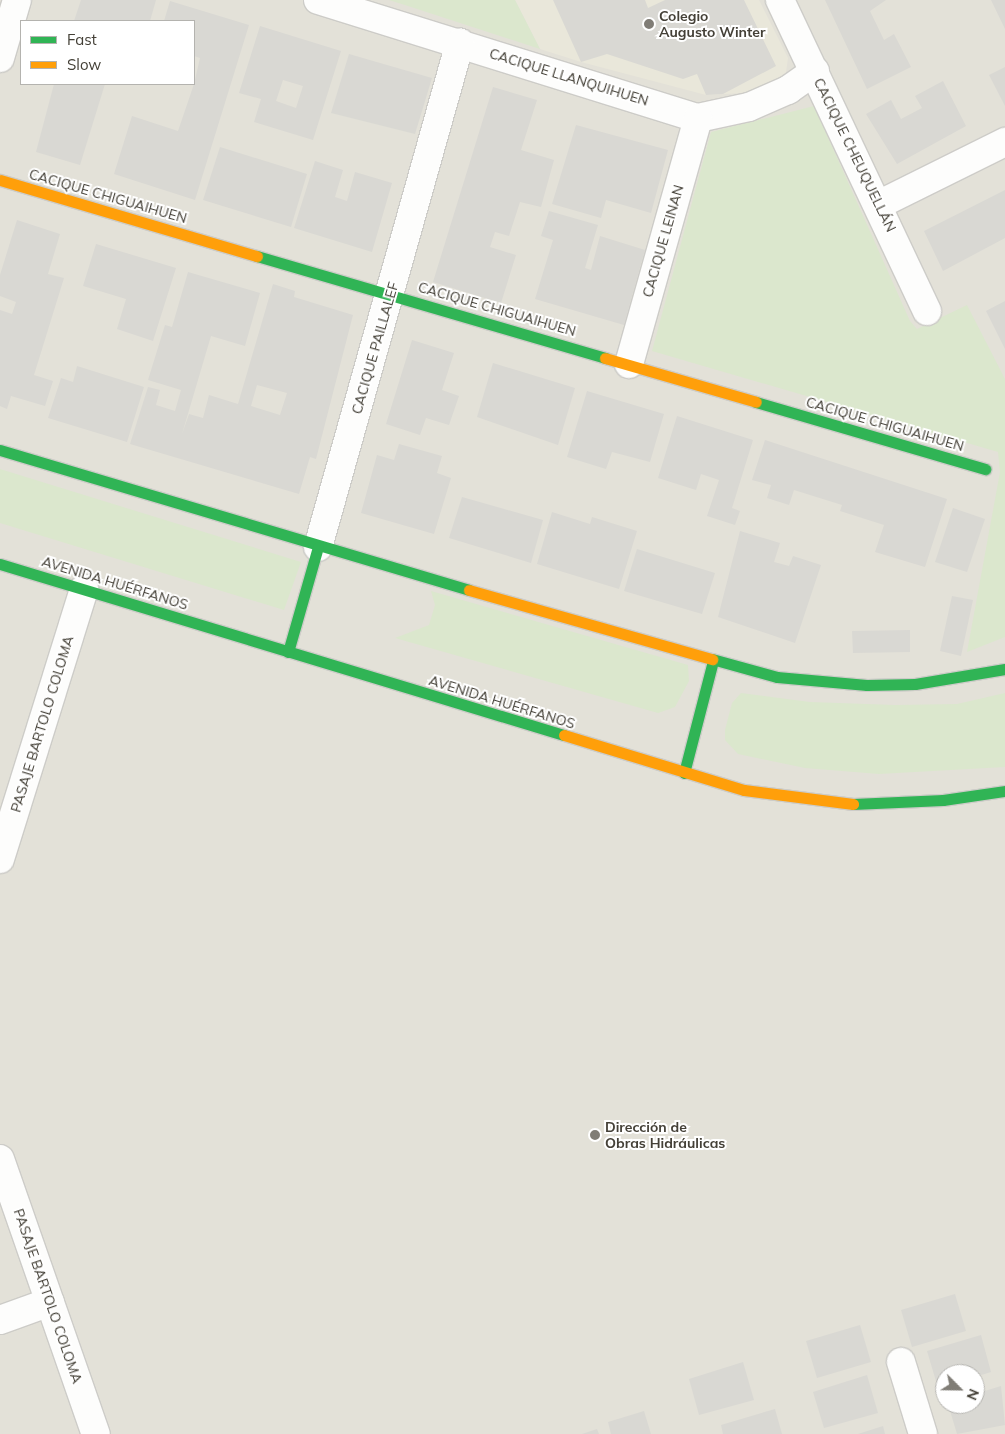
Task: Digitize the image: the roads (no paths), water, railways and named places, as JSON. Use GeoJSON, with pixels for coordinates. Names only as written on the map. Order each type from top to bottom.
{"type":"FeatureCollection","features":[{"type":"Feature","properties":{"kind":"main road","name":"CACIQUE CHIGUAIHUEN"},"geometry":{"type":"LineString","coordinates":[[0,180],[985,469]]}},
{"type":"Feature","properties":{"kind":"main road"},"geometry":{"type":"LineString","coordinates":[[0,450],[318,547],[713,661],[777,676],[867,685],[915,684],[1005,669]]}},
{"type":"Feature","properties":{"kind":"main road","name":"CACIQUE PAILLALEF"},"geometry":{"type":"LineString","coordinates":[[288,652],[318,547]]}},
{"type":"Feature","properties":{"kind":"main road","name":"AVENIDA HUÉRFANOS"},"geometry":{"type":"LineString","coordinates":[[0,564],[684,773],[776,796],[853,804],[943,800],[1005,792]]}},
{"type":"Feature","properties":{"kind":"main road"},"geometry":{"type":"LineString","coordinates":[[684,773],[713,661]]}},
{"type":"Feature","properties":{"kind":"street"},"geometry":{"type":"LineString","coordinates":[[0,58],[17,0]]}},
{"type":"Feature","properties":{"kind":"street","name":"CACIQUE LLANQUIHUEN"},"geometry":{"type":"LineString","coordinates":[[318,0],[698,118],[749,107],[788,90],[815,71]]}},
{"type":"Feature","properties":{"kind":"street","name":"CACIQUE CHEUQUELLÁN"},"geometry":{"type":"LineString","coordinates":[[780,0],[880,204],[927,311]]}},
{"type":"Feature","properties":{"kind":"street","name":"CACIQUE PAILLALEF"},"geometry":{"type":"LineString","coordinates":[[318,547],[460,43]]}},
{"type":"Feature","properties":{"kind":"street","name":"CACIQUE LEINAN"},"geometry":{"type":"LineString","coordinates":[[629,364],[698,118]]}},
{"type":"Feature","properties":{"kind":"street"},"geometry":{"type":"LineString","coordinates":[[880,204],[1005,142]]}},
{"type":"Feature","properties":{"kind":"street","name":"PASAJE BARTOLO COLOMA"},"geometry":{"type":"LineString","coordinates":[[1,853],[84,589]]}},
{"type":"Feature","properties":{"kind":"street","name":"PASAJE BARTOLO COLOMA"},"geometry":{"type":"LineString","coordinates":[[0,1159],[96,1434]]}},
{"type":"Feature","properties":{"kind":"street"},"geometry":{"type":"LineString","coordinates":[[0,1320],[50,1302]]}},
{"type":"Feature","properties":{"kind":"street"},"geometry":{"type":"LineString","coordinates":[[901,1362],[923,1434]]}},
{"type":"Feature","properties":{"kind":"place","name":"Colegio Augusto Winter"},"geometry":{"type":"Point","coordinates":[649,24]}},
{"type":"Feature","properties":{"kind":"place","name":"Dirección de Obras Hidráulicas"},"geometry":{"type":"Point","coordinates":[595,1135]}}]}
